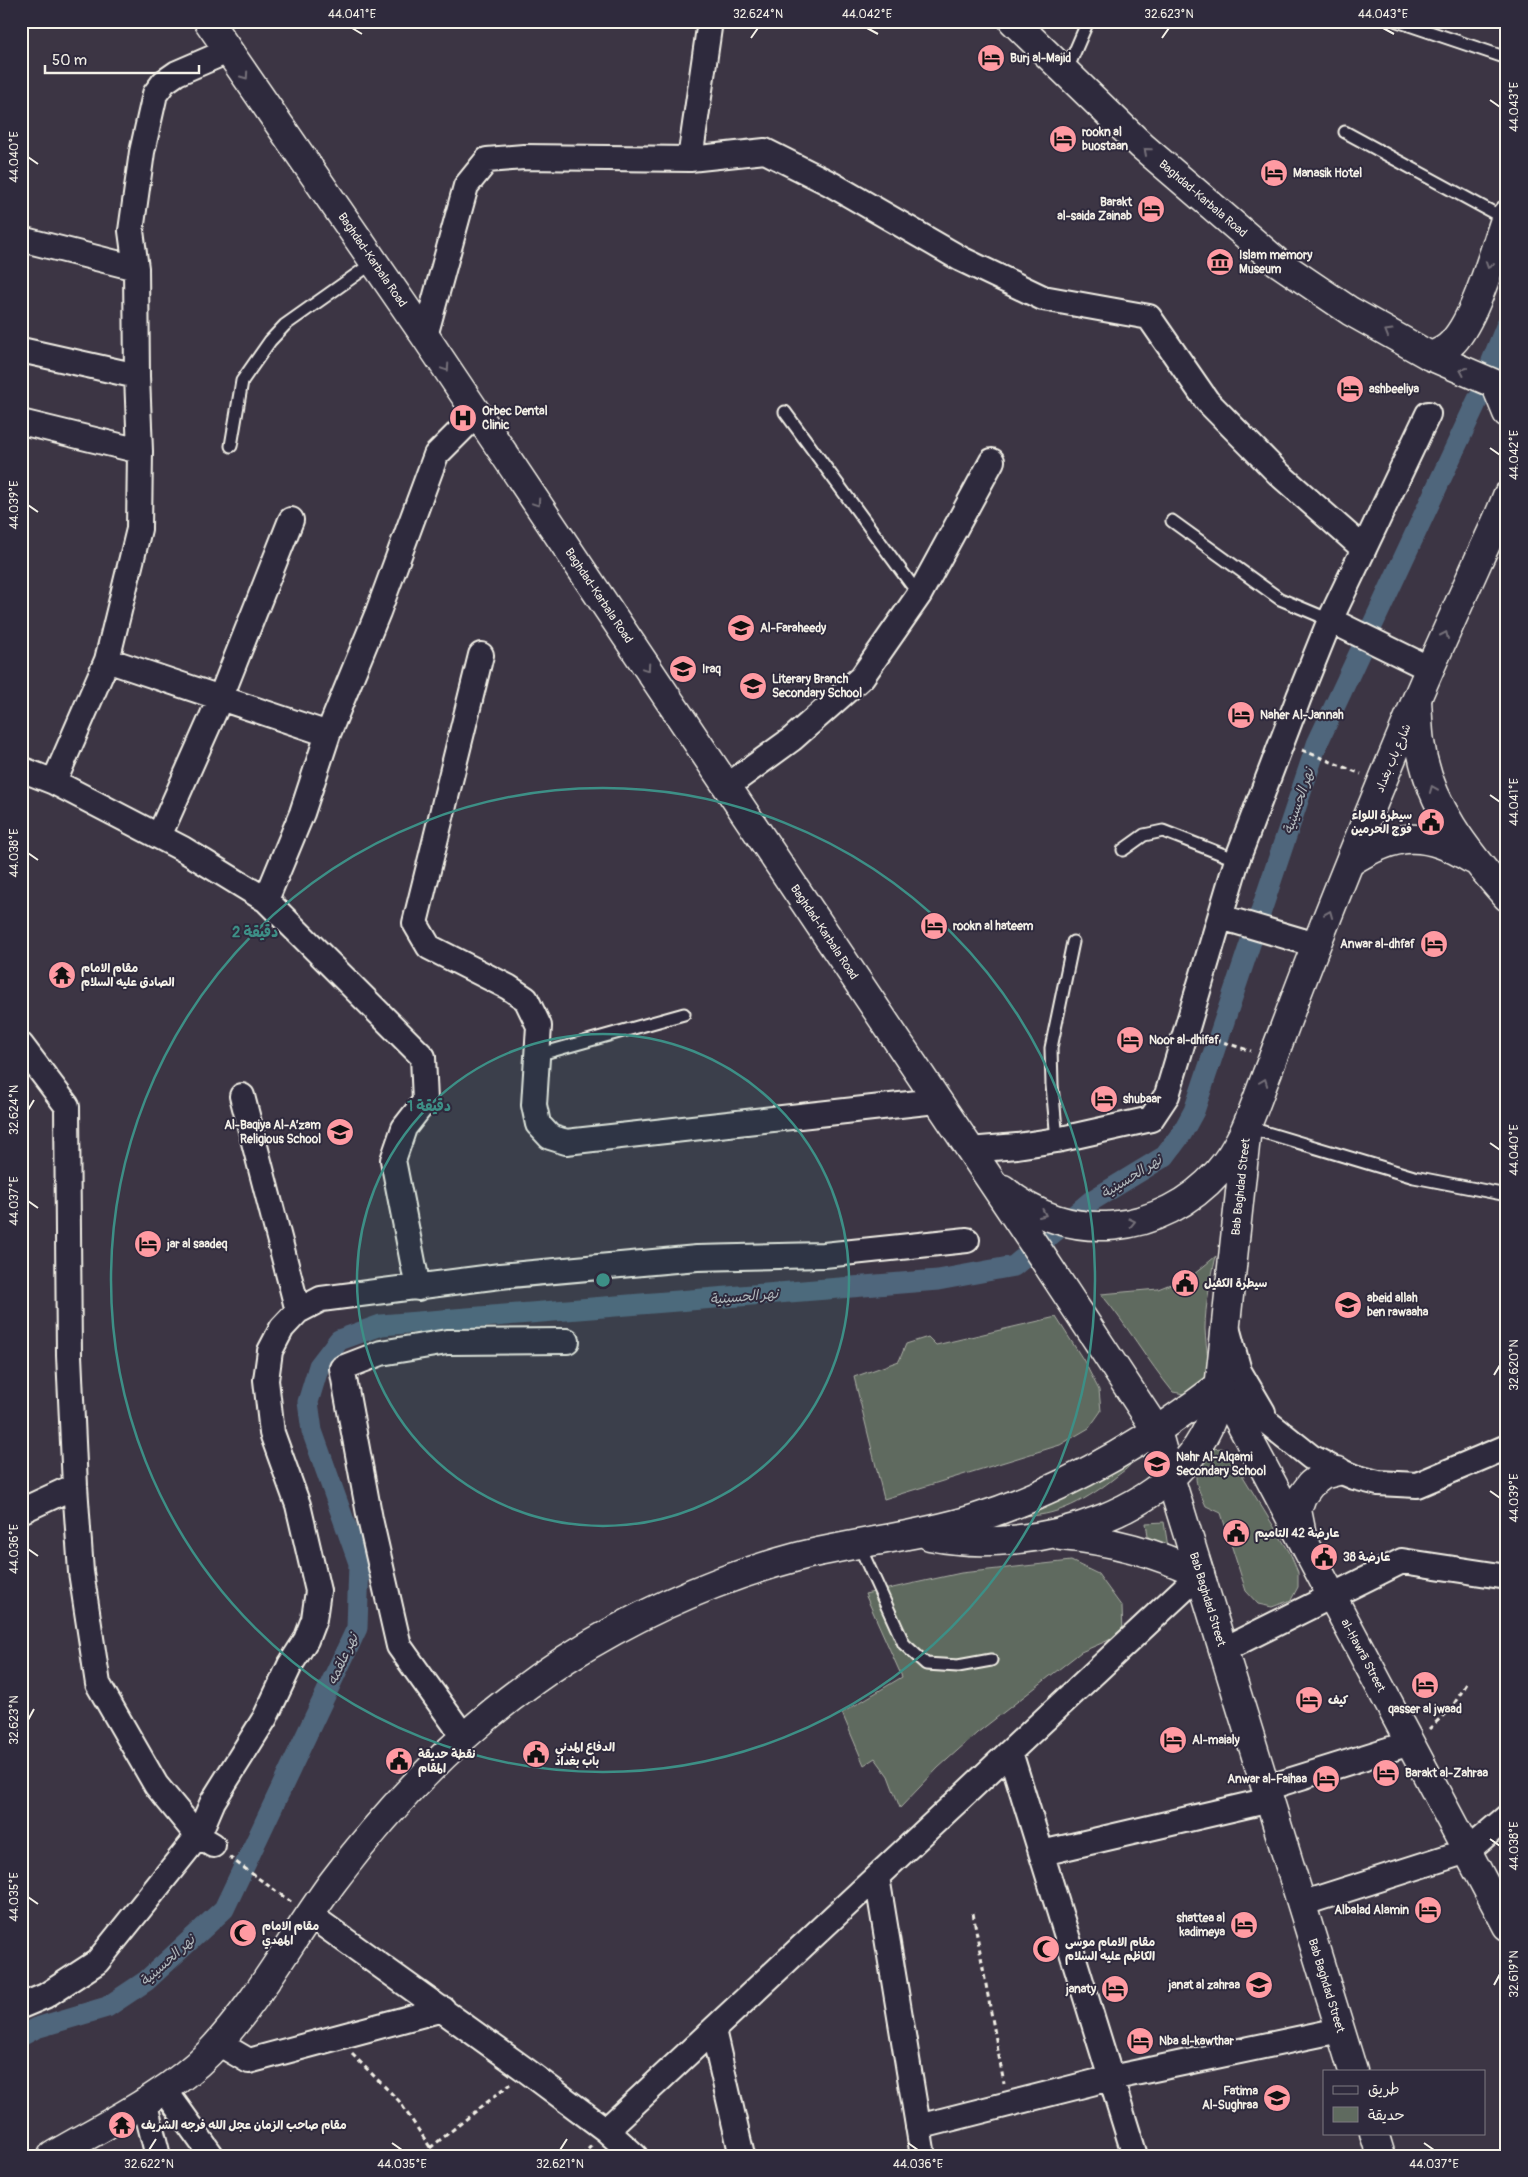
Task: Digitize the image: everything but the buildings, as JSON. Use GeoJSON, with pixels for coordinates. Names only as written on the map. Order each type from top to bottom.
{"type":"FeatureCollection","features":[{"type":"Feature","properties":{"kind":"main road","name":"Baghdad-Karbala Road"},"geometry":{"type":"LineString","coordinates":[[208,21],[425,336],[969,1150],[1004,1194],[1041,1255],[1157,1431],[1170,1478]]}},
{"type":"Feature","properties":{"kind":"main road","name":"Baghdad-Karbala Road"},"geometry":{"type":"LineString","coordinates":[[1013,21],[1142,146],[1276,261],[1350,311],[1430,356],[1503,387]]}},
{"type":"Feature","properties":{"kind":"main road"},"geometry":{"type":"LineString","coordinates":[[1430,356],[1443,351],[1453,342],[1468,320],[1506,216]]}},
{"type":"Feature","properties":{"kind":"main road"},"geometry":{"type":"LineString","coordinates":[[1503,387],[1507,413]]}},
{"type":"Feature","properties":{"kind":"main road","name":"شارع باب بغداد"},"geometry":{"type":"LineString","coordinates":[[1247,1127],[1316,946],[1417,700],[1506,501]]}},
{"type":"Feature","properties":{"kind":"main road"},"geometry":{"type":"LineString","coordinates":[[1417,700],[1420,744],[1431,786],[1450,826],[1475,861],[1507,897]]}},
{"type":"Feature","properties":{"kind":"main road"},"geometry":{"type":"LineString","coordinates":[[1350,862],[1373,847],[1399,840],[1426,839],[1452,847],[1475,861]]}},
{"type":"Feature","properties":{"kind":"main road"},"geometry":{"type":"LineString","coordinates":[[1004,1194],[1048,1217],[1084,1227],[1107,1227],[1128,1224],[1153,1216],[1177,1205],[1205,1185],[1217,1173],[1238,1144],[1247,1127]]}},
{"type":"Feature","properties":{"kind":"main road","name":"Bab Baghdad Street"},"geometry":{"type":"LineString","coordinates":[[1247,1127],[1220,1384],[1215,1411],[1205,1436],[1190,1459],[1170,1478],[1353,2070]]}},
{"type":"Feature","properties":{"kind":"main road"},"geometry":{"type":"LineString","coordinates":[[52,2156],[154,2095],[196,2065],[218,2043],[256,1994],[310,1915],[358,1850],[390,1811],[464,1736],[513,1696],[566,1660],[620,1628],[677,1599],[736,1576],[796,1557],[858,1543],[921,1534],[977,1518],[1031,1498],[1084,1473],[1157,1431],[1220,1384]]}},
{"type":"Feature","properties":{"kind":"main road","name":"al-Ḥawrā Street"},"geometry":{"type":"LineString","coordinates":[[1220,1384],[1507,1926]]}},
{"type":"Feature","properties":{"kind":"main road"},"geometry":{"type":"LineString","coordinates":[[1303,1541],[1297,1510],[1302,1496],[1311,1484],[1323,1475],[1338,1471]]}},
{"type":"Feature","properties":{"kind":"main road"},"geometry":{"type":"LineString","coordinates":[[921,1534],[973,1542],[1000,1542],[1052,1535],[1114,1513],[1170,1478]]}},
{"type":"Feature","properties":{"kind":"main road"},"geometry":{"type":"LineString","coordinates":[[1052,1535],[1083,1538],[1136,1549],[1172,1561],[1200,1574]]}},
{"type":"Feature","properties":{"kind":"main road"},"geometry":{"type":"LineString","coordinates":[[1374,2134],[1381,2156]]}},
{"type":"Feature","properties":{"kind":"street"},"geometry":{"type":"LineString","coordinates":[[690,159],[710,21]]}},
{"type":"Feature","properties":{"kind":"street"},"geometry":{"type":"LineString","coordinates":[[54,782],[107,660],[139,528],[140,451],[136,268],[132,231],[142,152],[154,94],[164,82],[177,73],[228,51]]}},
{"type":"Feature","properties":{"kind":"street"},"geometry":{"type":"LineString","coordinates":[[425,336],[466,186],[487,160],[524,157],[690,159],[765,152],[831,184],[960,259],[1043,298],[1149,317],[1207,401],[1279,474],[1364,548]]}},
{"type":"Feature","properties":{"kind":"street"},"geometry":{"type":"LineString","coordinates":[[21,239],[136,268]]}},
{"type":"Feature","properties":{"kind":"street"},"geometry":{"type":"LineString","coordinates":[[21,350],[137,376]]}},
{"type":"Feature","properties":{"kind":"street"},"geometry":{"type":"LineString","coordinates":[[266,900],[302,813],[328,734],[378,612],[436,455],[477,414]]}},
{"type":"Feature","properties":{"kind":"street"},"geometry":{"type":"LineString","coordinates":[[969,1150],[1057,1140],[1151,1119],[1167,1095],[1238,860],[1330,620],[1428,414]]}},
{"type":"Feature","properties":{"kind":"street"},"geometry":{"type":"LineString","coordinates":[[21,422],[140,451]]}},
{"type":"Feature","properties":{"kind":"street"},"geometry":{"type":"LineString","coordinates":[[726,787],[792,739],[862,677],[919,595],[992,461]]}},
{"type":"Feature","properties":{"kind":"street"},"geometry":{"type":"LineString","coordinates":[[159,836],[220,699],[292,520]]}},
{"type":"Feature","properties":{"kind":"street"},"geometry":{"type":"LineString","coordinates":[[1330,620],[1430,669]]}},
{"type":"Feature","properties":{"kind":"street"},"geometry":{"type":"LineString","coordinates":[[481,655],[415,923],[429,947],[508,987],[526,999],[539,1026],[534,1105],[538,1124],[550,1137],[566,1142],[936,1101]]}},
{"type":"Feature","properties":{"kind":"street"},"geometry":{"type":"LineString","coordinates":[[107,660],[328,734]]}},
{"type":"Feature","properties":{"kind":"street"},"geometry":{"type":"LineString","coordinates":[[21,769],[54,782],[159,836],[266,900],[422,1057],[425,1101],[404,1128],[393,1160],[418,1288]]}},
{"type":"Feature","properties":{"kind":"street"},"geometry":{"type":"LineString","coordinates":[[1221,917],[1316,946]]}},
{"type":"Feature","properties":{"kind":"street"},"geometry":{"type":"LineString","coordinates":[[21,1045],[67,1106],[69,1355],[75,1486],[81,1572],[98,1684],[156,1785],[205,1840]]}},
{"type":"Feature","properties":{"kind":"street"},"geometry":{"type":"LineString","coordinates":[[242,1096],[298,1311]]}},
{"type":"Feature","properties":{"kind":"street"},"geometry":{"type":"LineString","coordinates":[[21,2006],[45,1996],[97,1962],[205,1840],[213,1801],[264,1718],[290,1665],[306,1640],[314,1619],[318,1592],[298,1505],[272,1433],[266,1380],[270,1351],[282,1328],[298,1311],[321,1300],[500,1276],[697,1258],[824,1255],[967,1240]]}},
{"type":"Feature","properties":{"kind":"street"},"geometry":{"type":"LineString","coordinates":[[1227,1319],[1234,1354],[1247,1387],[1266,1417],[1291,1442]]}},
{"type":"Feature","properties":{"kind":"street"},"geometry":{"type":"LineString","coordinates":[[464,1736],[399,1646],[370,1519],[342,1368],[381,1353],[447,1342],[567,1340]]}},
{"type":"Feature","properties":{"kind":"street"},"geometry":{"type":"LineString","coordinates":[[1220,1384],[1311,1457],[1338,1471],[1378,1483],[1417,1485],[1507,1447]]}},
{"type":"Feature","properties":{"kind":"street"},"geometry":{"type":"LineString","coordinates":[[21,1510],[75,1486]]}},
{"type":"Feature","properties":{"kind":"street"},"geometry":{"type":"LineString","coordinates":[[1223,1650],[1402,1561],[1507,1577]]}},
{"type":"Feature","properties":{"kind":"street"},"geometry":{"type":"LineString","coordinates":[[606,2130],[1200,1574]]}},
{"type":"Feature","properties":{"kind":"street"},"geometry":{"type":"LineString","coordinates":[[1042,1854],[1268,1794],[1410,1743]]}},
{"type":"Feature","properties":{"kind":"street"},"geometry":{"type":"LineString","coordinates":[[1010,1752],[1135,2156]]}},
{"type":"Feature","properties":{"kind":"street"},"geometry":{"type":"LineString","coordinates":[[1302,1904],[1467,1851],[1507,1817]]}},
{"type":"Feature","properties":{"kind":"street"},"geometry":{"type":"LineString","coordinates":[[877,1877],[923,2156]]}},
{"type":"Feature","properties":{"kind":"street"},"geometry":{"type":"LineString","coordinates":[[310,1915],[527,2071],[606,2130],[635,2156]]}},
{"type":"Feature","properties":{"kind":"street"},"geometry":{"type":"LineString","coordinates":[[218,2043],[249,2061],[443,2009]]}},
{"type":"Feature","properties":{"kind":"street"},"geometry":{"type":"LineString","coordinates":[[713,2030],[742,2156]]}},
{"type":"Feature","properties":{"kind":"street"},"geometry":{"type":"LineString","coordinates":[[918,2127],[1111,2078],[1340,2030]]}},
{"type":"Feature","properties":{"kind":"street"},"geometry":{"type":"LineString","coordinates":[[154,2095],[158,2156]]}},
{"type":"Feature","properties":{"kind":"street"},"geometry":{"type":"LineString","coordinates":[[154,2095],[212,2156]]}},
{"type":"Feature","properties":{"kind":"lane"},"geometry":{"type":"LineString","coordinates":[[1066,74],[1088,21]]}},
{"type":"Feature","properties":{"kind":"lane"},"geometry":{"type":"LineString","coordinates":[[1397,21],[1507,58]]}},
{"type":"Feature","properties":{"kind":"lane"},"geometry":{"type":"LineString","coordinates":[[1345,132],[1506,216]]}},
{"type":"Feature","properties":{"kind":"lane"},"geometry":{"type":"LineString","coordinates":[[231,446],[242,381],[270,341],[285,325],[374,262]]}},
{"type":"Feature","properties":{"kind":"lane"},"geometry":{"type":"LineString","coordinates":[[785,412],[919,595]]}},
{"type":"Feature","properties":{"kind":"lane"},"geometry":{"type":"LineString","coordinates":[[1172,521],[1280,599],[1330,620]]}},
{"type":"Feature","properties":{"kind":"lane"},"geometry":{"type":"LineString","coordinates":[[1124,850],[1144,835],[1163,831],[1238,860]]}},
{"type":"Feature","properties":{"kind":"lane"},"geometry":{"type":"LineString","coordinates":[[1057,1140],[1051,1048],[1073,942]]}},
{"type":"Feature","properties":{"kind":"lane"},"geometry":{"type":"LineString","coordinates":[[537,1055],[684,1014]]}},
{"type":"Feature","properties":{"kind":"lane"},"geometry":{"type":"LineString","coordinates":[[1247,1127],[1414,1176],[1507,1195]]}},
{"type":"Feature","properties":{"kind":"lane"},"geometry":{"type":"LineString","coordinates":[[858,1543],[904,1644],[926,1664],[958,1666],[992,1660]]}},
{"type":"Feature","properties":{"kind":"path"},"geometry":{"type":"LineString","coordinates":[[1300,750],[1348,768]]}},
{"type":"Feature","properties":{"kind":"path"},"geometry":{"type":"LineString","coordinates":[[1205,1036],[1246,1048]]}},
{"type":"Feature","properties":{"kind":"path"},"geometry":{"type":"LineString","coordinates":[[1410,1743],[1439,1721],[1468,1682]]}},
{"type":"Feature","properties":{"kind":"path"},"geometry":{"type":"LineString","coordinates":[[205,1840],[281,1894]]}},
{"type":"Feature","properties":{"kind":"path"},"geometry":{"type":"LineString","coordinates":[[972,1913],[1008,2104]]}},
{"type":"Feature","properties":{"kind":"path"},"geometry":{"type":"LineString","coordinates":[[336,2038],[399,2101],[436,2156]]}},
{"type":"Feature","properties":{"kind":"path"},"geometry":{"type":"LineString","coordinates":[[430,2148],[527,2071]]}},
{"type":"Feature","properties":{"kind":"green space"},"geometry":{"type":"Polygon","coordinates":[[[1216,1256],[1205,1320],[1208,1364],[1206,1387],[1190,1395],[1173,1392],[1101,1294],[1158,1289],[1193,1275],[1216,1256]]]}},
{"type":"Feature","properties":{"kind":"green space"},"geometry":{"type":"Polygon","coordinates":[[[1056,1317],[1084,1361],[1099,1390],[1101,1411],[1089,1428],[1060,1445],[884,1499],[854,1377],[899,1361],[906,1344],[928,1337],[936,1345],[1056,1317]]]}},
{"type":"Feature","properties":{"kind":"green space"},"geometry":{"type":"Polygon","coordinates":[[[1222,1448],[1230,1455],[1290,1553],[1298,1572],[1298,1587],[1291,1600],[1272,1607],[1258,1604],[1246,1591],[1221,1513],[1206,1506],[1198,1489],[1196,1477],[1200,1465],[1210,1449],[1222,1448]]]}},
{"type":"Feature","properties":{"kind":"green space"},"geometry":{"type":"Polygon","coordinates":[[[1133,1459],[1126,1469],[1084,1499],[1045,1514],[1019,1515],[1133,1459]]]}},
{"type":"Feature","properties":{"kind":"green space"},"geometry":{"type":"Polygon","coordinates":[[[1164,1522],[1168,1547],[1150,1550],[1146,1523],[1164,1522]]]}},
{"type":"Feature","properties":{"kind":"green space"},"geometry":{"type":"Polygon","coordinates":[[[1071,1561],[1098,1574],[1122,1607],[1123,1634],[1081,1652],[977,1733],[938,1768],[900,1808],[888,1776],[875,1758],[864,1765],[842,1713],[902,1677],[865,1594],[961,1573],[1071,1561]]]}},
{"type":"Feature","properties":{"kind":"waterway","name":"نهر الحسينية"},"geometry":{"type":"LineString","coordinates":[[1492,361],[1507,324]]}},
{"type":"Feature","properties":{"kind":"waterway","name":"نهر الحسينية"},"geometry":{"type":"LineString","coordinates":[[21,2036],[36,2028],[107,2007],[146,1981],[224,1909],[357,1628],[359,1563],[312,1431],[308,1402],[319,1366],[339,1340],[381,1325],[938,1280],[1014,1266],[1091,1201],[1165,1156],[1182,1133],[1194,1111],[1317,744],[1478,399]]}},
{"type":"Feature","properties":{"kind":"place","name":"Burj al-Majid"},"geometry":{"type":"Point","coordinates":[991,58]}},
{"type":"Feature","properties":{"kind":"place","name":"rookn al buostaan"},"geometry":{"type":"Point","coordinates":[1063,139]}},
{"type":"Feature","properties":{"kind":"place","name":"Manasik Hotel"},"geometry":{"type":"Point","coordinates":[1274,173]}},
{"type":"Feature","properties":{"kind":"place","name":"Barakt al-saida Zainab"},"geometry":{"type":"Point","coordinates":[1151,209]}},
{"type":"Feature","properties":{"kind":"place","name":"Islam memory Museum"},"geometry":{"type":"Point","coordinates":[1220,262]}},
{"type":"Feature","properties":{"kind":"place","name":"ashbeeliya"},"geometry":{"type":"Point","coordinates":[1350,389]}},
{"type":"Feature","properties":{"kind":"place","name":"Orbec Dental Clinic"},"geometry":{"type":"Point","coordinates":[463,418]}},
{"type":"Feature","properties":{"kind":"place","name":"Al-Faraheedy"},"geometry":{"type":"Point","coordinates":[741,628]}},
{"type":"Feature","properties":{"kind":"place","name":"Iraq"},"geometry":{"type":"Point","coordinates":[683,669]}},
{"type":"Feature","properties":{"kind":"place","name":"Literary Branch Secondary School"},"geometry":{"type":"Point","coordinates":[753,686]}},
{"type":"Feature","properties":{"kind":"place","name":"Naher Al-Jannah"},"geometry":{"type":"Point","coordinates":[1241,715]}},
{"type":"Feature","properties":{"kind":"place","name":"سيطرة اللواء فوج الحرمين"},"geometry":{"type":"Point","coordinates":[1431,822]}},
{"type":"Feature","properties":{"kind":"place","name":"rookn al hateem"},"geometry":{"type":"Point","coordinates":[934,926]}},
{"type":"Feature","properties":{"kind":"place","name":"Anwar al-dhfaf"},"geometry":{"type":"Point","coordinates":[1434,944]}},
{"type":"Feature","properties":{"kind":"place","name":"مقام الامام الصادق عليه السلام"},"geometry":{"type":"Point","coordinates":[62,975]}},
{"type":"Feature","properties":{"kind":"place","name":"Noor al-dhifaf"},"geometry":{"type":"Point","coordinates":[1130,1040]}},
{"type":"Feature","properties":{"kind":"place","name":"shubaar"},"geometry":{"type":"Point","coordinates":[1104,1099]}},
{"type":"Feature","properties":{"kind":"place","name":"Al-Baqiya Al-A’zam Religious School"},"geometry":{"type":"Point","coordinates":[340,1132]}},
{"type":"Feature","properties":{"kind":"place","name":"jar al saadeq"},"geometry":{"type":"Point","coordinates":[148,1244]}},
{"type":"Feature","properties":{"kind":"place","name":"سيطرة الكفيل"},"geometry":{"type":"Point","coordinates":[1185,1283]}},
{"type":"Feature","properties":{"kind":"place","name":"abeid allah ben rawaaha"},"geometry":{"type":"Point","coordinates":[1348,1305]}},
{"type":"Feature","properties":{"kind":"place","name":"Nahr Al-Alqami Secondary School"},"geometry":{"type":"Point","coordinates":[1157,1464]}},
{"type":"Feature","properties":{"kind":"place","name":"عارضة 42 التاميم"},"geometry":{"type":"Point","coordinates":[1236,1533]}},
{"type":"Feature","properties":{"kind":"place","name":"عارضة 38"},"geometry":{"type":"Point","coordinates":[1324,1557]}},
{"type":"Feature","properties":{"kind":"place","name":"qasser al jwaad"},"geometry":{"type":"Point","coordinates":[1425,1685]}},
{"type":"Feature","properties":{"kind":"place","name":"كيف"},"geometry":{"type":"Point","coordinates":[1309,1700]}},
{"type":"Feature","properties":{"kind":"place","name":"Al-maialy"},"geometry":{"type":"Point","coordinates":[1173,1740]}},
{"type":"Feature","properties":{"kind":"place","name":"الدفاع المدني باب بغداد"},"geometry":{"type":"Point","coordinates":[536,1754]}},
{"type":"Feature","properties":{"kind":"place","name":"نقطة حديقة المقام"},"geometry":{"type":"Point","coordinates":[399,1761]}},
{"type":"Feature","properties":{"kind":"place","name":"Barakt al-Zahraa"},"geometry":{"type":"Point","coordinates":[1386,1773]}},
{"type":"Feature","properties":{"kind":"place","name":"Anwar al-Faihaa"},"geometry":{"type":"Point","coordinates":[1326,1779]}},
{"type":"Feature","properties":{"kind":"place","name":"Albalad Alamin"},"geometry":{"type":"Point","coordinates":[1428,1910]}},
{"type":"Feature","properties":{"kind":"place","name":"shattea al kadimeya"},"geometry":{"type":"Point","coordinates":[1244,1925]}},
{"type":"Feature","properties":{"kind":"place","name":"مقام الامام المهدي"},"geometry":{"type":"Point","coordinates":[243,1933]}},
{"type":"Feature","properties":{"kind":"place","name":"مقام الامام موسى الكاظم عليه السلام"},"geometry":{"type":"Point","coordinates":[1046,1949]}},
{"type":"Feature","properties":{"kind":"place","name":"janat al zahraa"},"geometry":{"type":"Point","coordinates":[1259,1985]}},
{"type":"Feature","properties":{"kind":"place","name":"janaty"},"geometry":{"type":"Point","coordinates":[1115,1989]}},
{"type":"Feature","properties":{"kind":"place","name":"Nba al-kawthar"},"geometry":{"type":"Point","coordinates":[1140,2041]}},
{"type":"Feature","properties":{"kind":"place","name":"Fatima Al-Sughraa"},"geometry":{"type":"Point","coordinates":[1277,2098]}},
{"type":"Feature","properties":{"kind":"place","name":"مقام صاحب الزمان عجل الله فرجه الشريف"},"geometry":{"type":"Point","coordinates":[122,2125]}},
{"type":"Feature","properties":{"kind":"water label","name":"نهر علقمه"},"geometry":{"type":"Point","coordinates":[342,1659]}}]}
